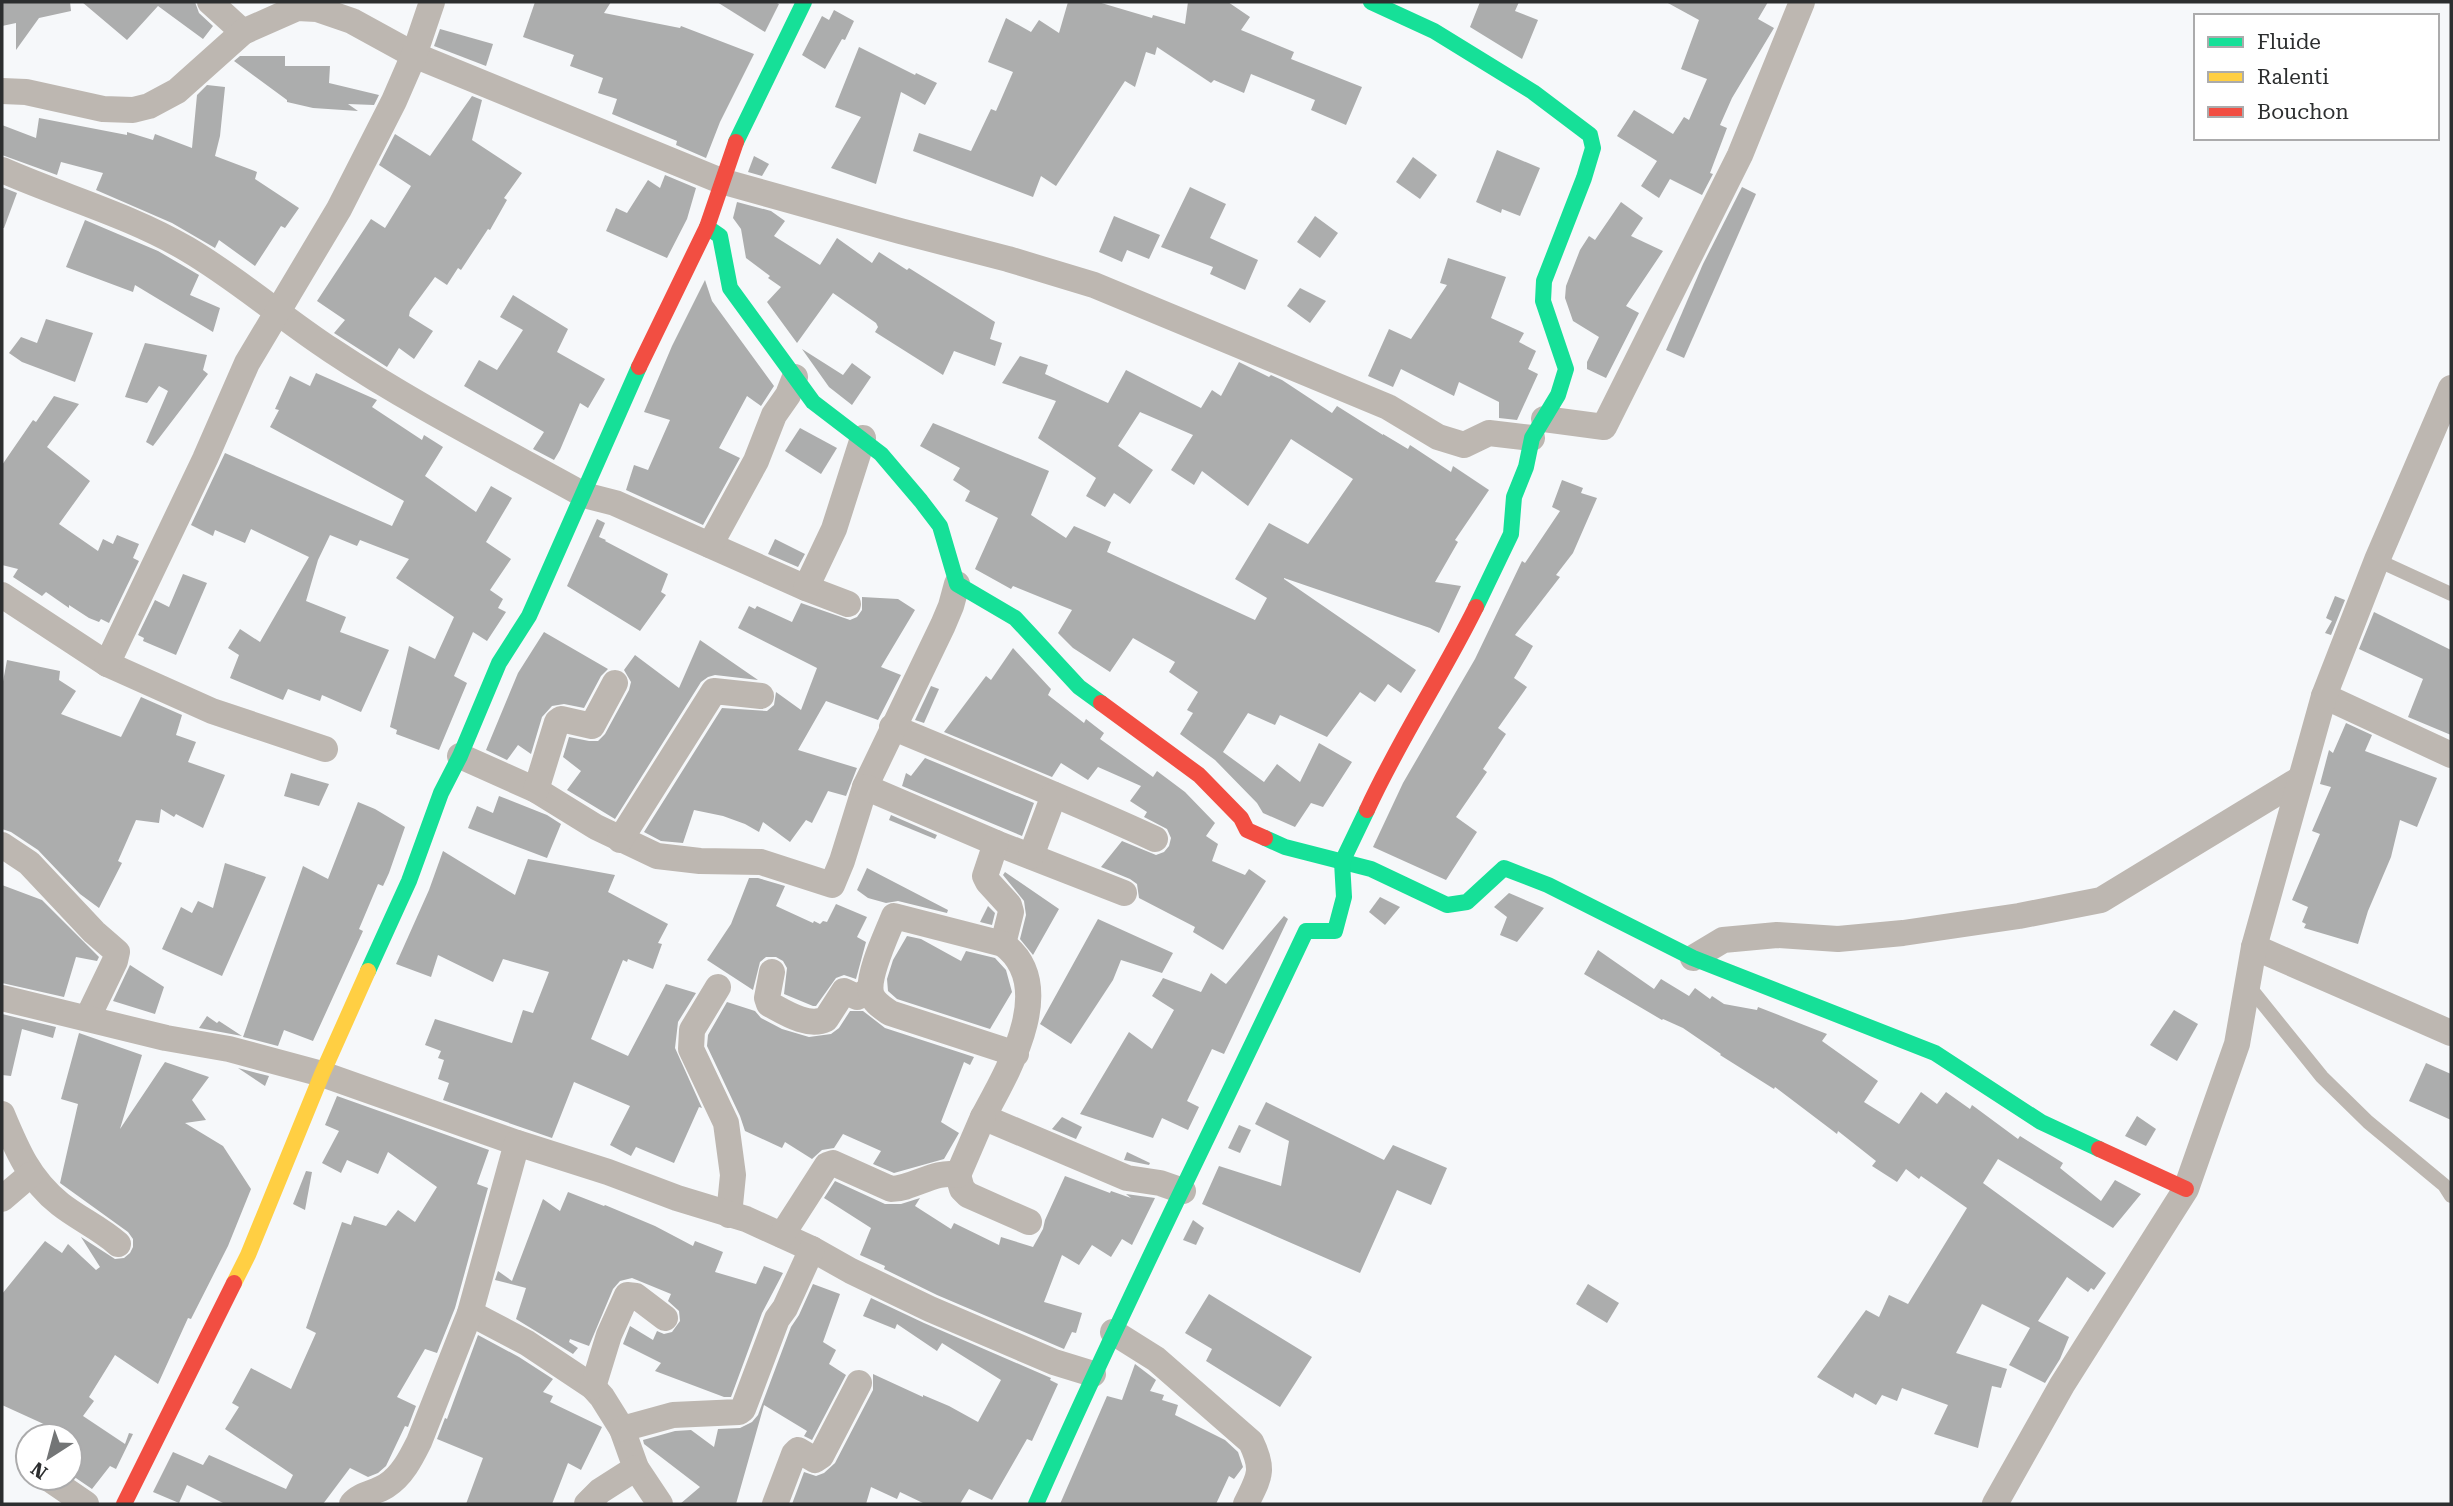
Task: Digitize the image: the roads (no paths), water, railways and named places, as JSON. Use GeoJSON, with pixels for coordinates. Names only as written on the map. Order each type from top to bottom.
{"type":"FeatureCollection","features":[{"type":"Feature","properties":{"kind":"street"},"geometry":{"type":"LineString","coordinates":[[210,2],[243,32]]}},
{"type":"Feature","properties":{"kind":"street"},"geometry":{"type":"LineString","coordinates":[[107,664],[205,459],[247,363],[339,209],[394,100],[414,55],[432,2]]}},
{"type":"Feature","properties":{"kind":"street"},"geometry":{"type":"LineString","coordinates":[[124,1504],[248,1255],[323,1074],[409,880],[441,793],[460,756],[499,663],[529,616],[652,337],[707,227],[740,132],[804,2]]}},
{"type":"Feature","properties":{"kind":"street"},"geometry":{"type":"LineString","coordinates":[[1036,1504],[1093,1374],[1184,1191],[1306,931],[1335,931],[1344,897],[1342,862],[1384,774],[1455,649],[1511,534],[1514,497],[1538,428],[1558,395],[1566,369],[1543,300],[1544,281],[1584,178],[1592,148],[1590,135],[1535,93],[1434,31],[1371,2]]}},
{"type":"Feature","properties":{"kind":"street"},"geometry":{"type":"LineString","coordinates":[[2,91],[26,92],[103,109],[133,110],[149,106],[177,91],[243,32],[297,8],[317,9],[352,22],[414,55],[721,181],[1094,285],[1388,407],[1438,437],[1464,445],[1489,433],[1538,428],[1604,427],[1740,155],[1802,2]]}},
{"type":"Feature","properties":{"kind":"street"},"geometry":{"type":"LineString","coordinates":[[2,170],[104,210],[186,248],[255,295],[276,313],[406,397],[584,495],[615,503],[848,604]]}},
{"type":"Feature","properties":{"kind":"street"},"geometry":{"type":"LineString","coordinates":[[460,756],[536,790],[620,840],[657,856],[700,861],[761,862],[832,885],[865,787],[943,625],[957,584],[940,526],[896,470],[863,438],[813,402],[730,288],[720,236],[707,227]]}},
{"type":"Feature","properties":{"kind":"street"},"geometry":{"type":"LineString","coordinates":[[710,545],[756,461],[774,415],[788,395],[795,377]]}},
{"type":"Feature","properties":{"kind":"street"},"geometry":{"type":"LineString","coordinates":[[1995,1504],[2062,1385],[2186,1189],[2237,1044],[2254,947],[2324,696],[2377,560],[2451,388]]}},
{"type":"Feature","properties":{"kind":"street"},"geometry":{"type":"LineString","coordinates":[[806,588],[834,528],[863,438]]}},
{"type":"Feature","properties":{"kind":"street"},"geometry":{"type":"LineString","coordinates":[[957,584],[963,585],[1015,618],[1079,687],[1199,775],[1241,818],[1247,830],[1285,848],[1371,869],[1447,905],[1467,902],[1504,868],[1548,886],[1693,958],[1934,1053],[2041,1122],[2186,1189]]}},
{"type":"Feature","properties":{"kind":"street"},"geometry":{"type":"LineString","coordinates":[[2,595],[107,664],[212,710],[325,750]]}},
{"type":"Feature","properties":{"kind":"street"},"geometry":{"type":"LineString","coordinates":[[536,790],[557,722],[561,719],[593,726],[615,683]]}},
{"type":"Feature","properties":{"kind":"street"},"geometry":{"type":"LineString","coordinates":[[620,840],[714,691],[761,696]]}},
{"type":"Feature","properties":{"kind":"street"},"geometry":{"type":"LineString","coordinates":[[2324,696],[2451,755]]}},
{"type":"Feature","properties":{"kind":"street"},"geometry":{"type":"LineString","coordinates":[[892,727],[1090,809],[1155,839]]}},
{"type":"Feature","properties":{"kind":"street"},"geometry":{"type":"LineString","coordinates":[[1693,958],[1723,940],[1777,935],[1838,939],[1903,933],[2101,900],[2300,779]]}},
{"type":"Feature","properties":{"kind":"street"},"geometry":{"type":"LineString","coordinates":[[865,787],[996,843],[1124,893]]}},
{"type":"Feature","properties":{"kind":"street"},"geometry":{"type":"LineString","coordinates":[[1031,856],[1054,795]]}},
{"type":"Feature","properties":{"kind":"street"},"geometry":{"type":"LineString","coordinates":[[996,843],[985,876],[1012,912],[1003,944]]}},
{"type":"Feature","properties":{"kind":"street"},"geometry":{"type":"LineString","coordinates":[[2,845],[29,863],[94,932],[117,952],[88,1017]]}},
{"type":"Feature","properties":{"kind":"street"},"geometry":{"type":"LineString","coordinates":[[1016,1054],[890,1013],[873,999],[870,990],[873,971],[894,916],[1003,944],[1016,953],[1026,970],[1028,1004],[1016,1054],[983,1117],[958,1175],[962,1189],[968,1195],[1029,1222]]}},
{"type":"Feature","properties":{"kind":"street"},"geometry":{"type":"LineString","coordinates":[[2254,947],[2451,1033]]}},
{"type":"Feature","properties":{"kind":"street"},"geometry":{"type":"LineString","coordinates":[[772,972],[766,998],[769,1004],[794,1017],[815,1021],[826,1019],[844,991],[857,997],[870,990]]}},
{"type":"Feature","properties":{"kind":"street"},"geometry":{"type":"LineString","coordinates":[[718,987],[692,1030],[691,1049],[726,1123],[733,1175],[729,1215]]}},
{"type":"Feature","properties":{"kind":"street"},"geometry":{"type":"LineString","coordinates":[[2,998],[166,1038],[229,1049],[323,1074],[517,1143],[608,1172],[782,1235],[930,1309],[1054,1362],[1093,1374]]}},
{"type":"Feature","properties":{"kind":"street"},"geometry":{"type":"LineString","coordinates":[[2,1114],[30,1175],[60,1204],[106,1233],[118,1244]]}},
{"type":"Feature","properties":{"kind":"street"},"geometry":{"type":"LineString","coordinates":[[983,1117],[1127,1178],[1160,1183],[1184,1191]]}},
{"type":"Feature","properties":{"kind":"street"},"geometry":{"type":"LineString","coordinates":[[352,1504],[356,1499],[386,1486],[409,1461],[419,1442],[470,1313],[517,1143]]}},
{"type":"Feature","properties":{"kind":"street"},"geometry":{"type":"LineString","coordinates":[[782,1235],[827,1165],[833,1163],[891,1189],[900,1189],[947,1173],[958,1175]]}},
{"type":"Feature","properties":{"kind":"street"},"geometry":{"type":"LineString","coordinates":[[2,1199],[30,1175]]}},
{"type":"Feature","properties":{"kind":"street"},"geometry":{"type":"LineString","coordinates":[[622,1429],[673,1415],[739,1412],[743,1409],[777,1319],[785,1308],[811,1249]]}},
{"type":"Feature","properties":{"kind":"street"},"geometry":{"type":"LineString","coordinates":[[593,1387],[609,1335],[627,1295],[636,1296],[665,1318]]}},
{"type":"Feature","properties":{"kind":"street"},"geometry":{"type":"LineString","coordinates":[[470,1313],[527,1343],[593,1387],[603,1397],[622,1429],[636,1468],[660,1504]]}},
{"type":"Feature","properties":{"kind":"street"},"geometry":{"type":"LineString","coordinates":[[1113,1332],[1156,1359],[1251,1442],[1259,1459],[1261,1473],[1246,1504]]}},
{"type":"Feature","properties":{"kind":"street"},"geometry":{"type":"LineString","coordinates":[[775,1504],[794,1454],[798,1450],[815,1460],[821,1456],[859,1383]]}},
{"type":"Feature","properties":{"kind":"street"},"geometry":{"type":"LineString","coordinates":[[587,1504],[600,1491],[636,1468]]}},
{"type":"Feature","properties":{"kind":"street"},"geometry":{"type":"LineString","coordinates":[[68,1492],[86,1504]]}},
{"type":"Feature","properties":{"kind":"lane"},"geometry":{"type":"LineString","coordinates":[[2377,560],[2451,594]]}},
{"type":"Feature","properties":{"kind":"lane"},"geometry":{"type":"LineString","coordinates":[[2247,984],[2322,1077],[2368,1122],[2444,1185],[2451,1196]]}}]}
